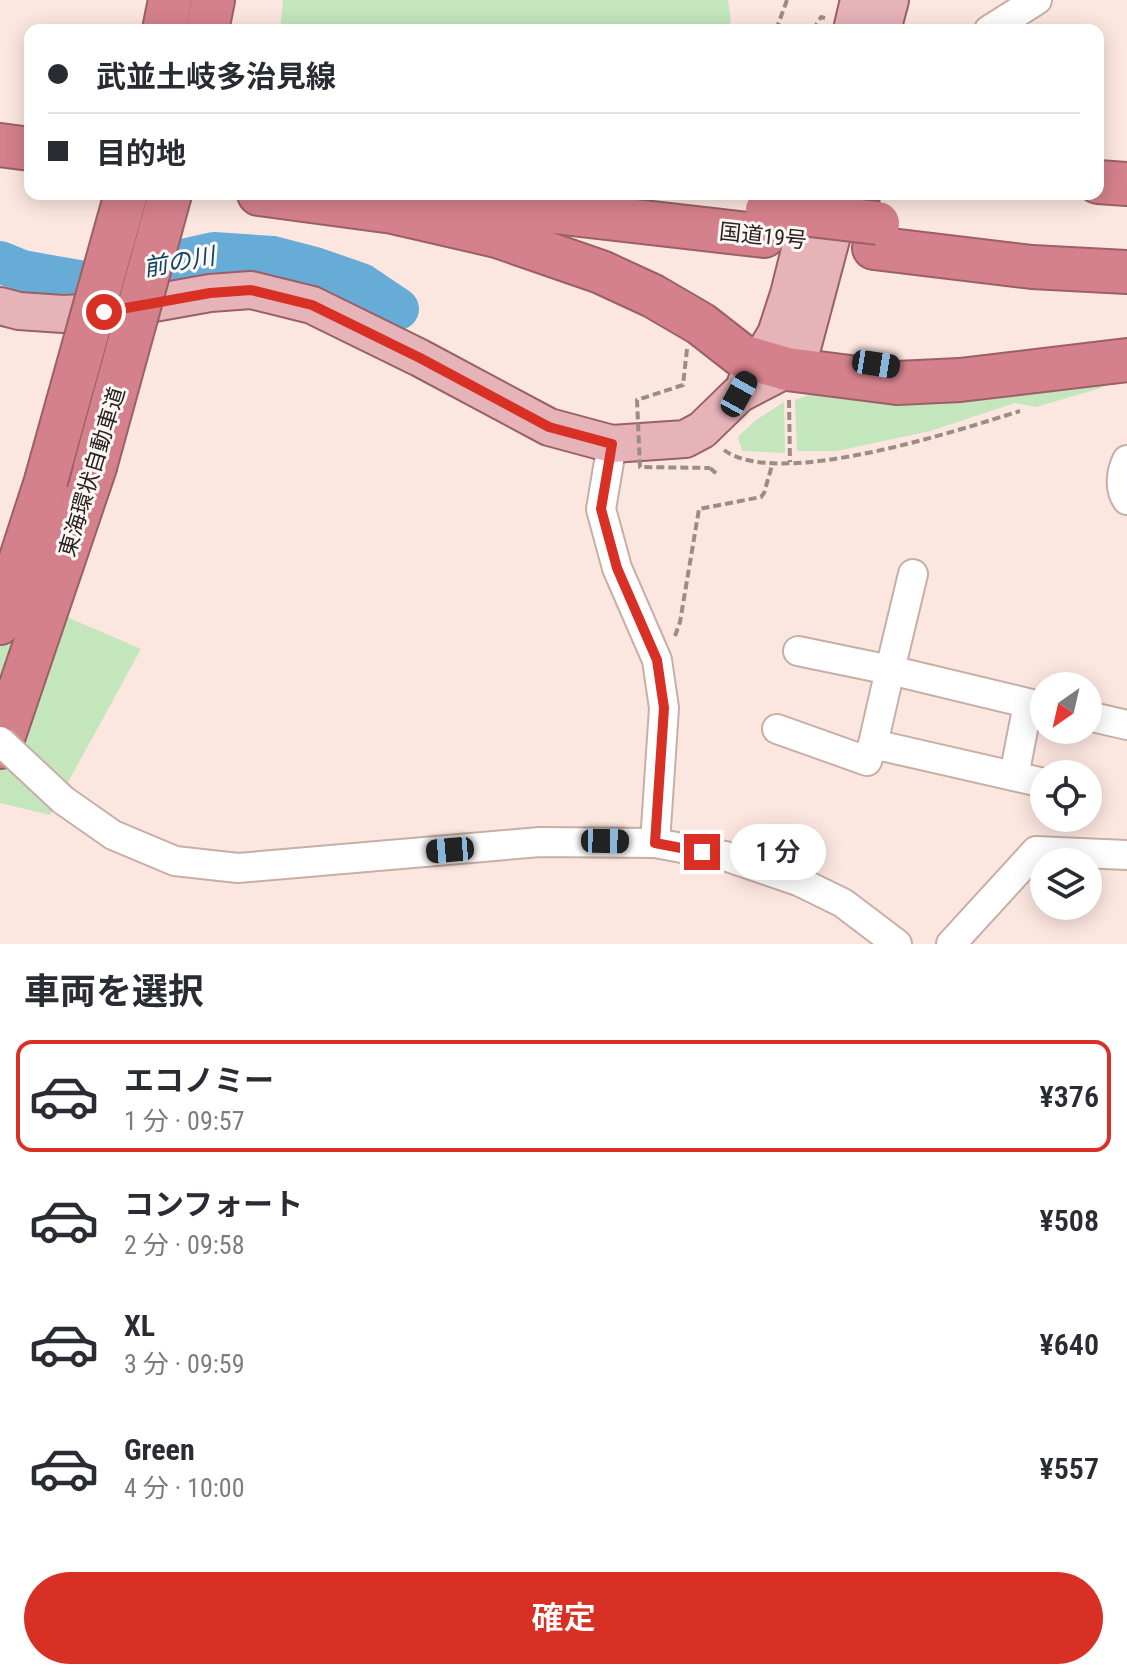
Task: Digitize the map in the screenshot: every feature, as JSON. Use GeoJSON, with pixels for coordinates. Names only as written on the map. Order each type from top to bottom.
{"type":"FeatureCollection","features":[{"type":"Feature","properties":{"kind":"highway"},"geometry":{"type":"LineString","coordinates":[[165,24],[170,0]]}},
{"type":"Feature","properties":{"kind":"highway"},"geometry":{"type":"LineString","coordinates":[[208,24],[213,0]]}},
{"type":"Feature","properties":{"kind":"highway"},"geometry":{"type":"LineString","coordinates":[[1104,182],[1127,184]]}},
{"type":"Feature","properties":{"kind":"highway","name":"東海環状自動車道"},"geometry":{"type":"LineString","coordinates":[[0,623],[46,481],[124,200]]}},
{"type":"Feature","properties":{"kind":"highway","name":"東海環状自動車道"},"geometry":{"type":"LineString","coordinates":[[0,744],[95,467],[168,200]]}},
{"type":"Feature","properties":{"kind":"highway"},"geometry":{"type":"LineString","coordinates":[[304,200],[393,212],[497,236],[550,253],[653,296],[701,324],[742,356],[775,375],[897,383],[960,380],[1127,360]]}},
{"type":"Feature","properties":{"kind":"highway","name":"国道19号"},"geometry":{"type":"LineString","coordinates":[[475,200],[876,235],[1127,244]]}},
{"type":"Feature","properties":{"kind":"highway","name":"国道19号"},"geometry":{"type":"LineString","coordinates":[[664,200],[766,223]]}},
{"type":"Feature","properties":{"kind":"highway","name":"国道19号"},"geometry":{"type":"LineString","coordinates":[[876,235],[1032,267],[1127,272]]}},
{"type":"Feature","properties":{"kind":"main road"},"geometry":{"type":"LineString","coordinates":[[853,24],[859,0]]}},
{"type":"Feature","properties":{"kind":"main road"},"geometry":{"type":"LineString","coordinates":[[884,24],[890,0]]}},
{"type":"Feature","properties":{"kind":"main road"},"geometry":{"type":"LineString","coordinates":[[775,375],[776,334],[812,200]]}},
{"type":"Feature","properties":{"kind":"main road"},"geometry":{"type":"LineString","coordinates":[[0,306],[19,311],[63,314],[104,312],[210,293],[251,290],[312,305],[549,427],[612,444],[685,439],[702,430],[775,375],[841,200]]}},
{"type":"Feature","properties":{"kind":"street"},"geometry":{"type":"LineString","coordinates":[[999,24],[1037,0]]}},
{"type":"Feature","properties":{"kind":"street"},"geometry":{"type":"LineString","coordinates":[[775,375],[942,365],[1127,348]]}},
{"type":"Feature","properties":{"kind":"street"},"geometry":{"type":"LineString","coordinates":[[612,444],[601,509],[617,568],[657,660],[664,708],[655,843]]}},
{"type":"Feature","properties":{"kind":"street"},"geometry":{"type":"LineString","coordinates":[[1127,460],[1122,477],[1123,495],[1127,500]]}},
{"type":"Feature","properties":{"kind":"street"},"geometry":{"type":"LineString","coordinates":[[777,729],[867,761],[913,574]]}},
{"type":"Feature","properties":{"kind":"street"},"geometry":{"type":"LineString","coordinates":[[798,651],[1030,704]]}},
{"type":"Feature","properties":{"kind":"street"},"geometry":{"type":"LineString","coordinates":[[1102,719],[1127,725]]}},
{"type":"Feature","properties":{"kind":"street"},"geometry":{"type":"LineString","coordinates":[[1014,776],[1030,724]]}},
{"type":"Feature","properties":{"kind":"street"},"geometry":{"type":"LineString","coordinates":[[0,744],[63,800],[113,835],[175,861],[238,868],[540,842],[655,843],[725,856],[798,881],[843,903],[897,944]]}},
{"type":"Feature","properties":{"kind":"street"},"geometry":{"type":"LineString","coordinates":[[873,744],[1030,780]]}},
{"type":"Feature","properties":{"kind":"street"},"geometry":{"type":"LineString","coordinates":[[951,944],[1036,851],[1127,855]]}},
{"type":"Feature","properties":{"kind":"path"},"geometry":{"type":"LineString","coordinates":[[778,24],[787,0]]}},
{"type":"Feature","properties":{"kind":"path"},"geometry":{"type":"LineString","coordinates":[[687,349],[683,385],[637,400],[640,467],[710,468],[719,476]]}},
{"type":"Feature","properties":{"kind":"path"},"geometry":{"type":"LineString","coordinates":[[775,375],[790,462]]}},
{"type":"Feature","properties":{"kind":"path"},"geometry":{"type":"LineString","coordinates":[[702,430],[730,455],[743,460],[790,462],[846,458],[902,447],[1020,411]]}},
{"type":"Feature","properties":{"kind":"path"},"geometry":{"type":"LineString","coordinates":[[657,660],[671,643],[680,622],[699,509],[761,497],[773,462]]}},
{"type":"Feature","properties":{"kind":"green space"},"geometry":{"type":"Polygon","coordinates":[[[283,0],[728,0],[731,21],[730,24],[281,24],[283,0]]]}},
{"type":"Feature","properties":{"kind":"green space"},"geometry":{"type":"Polygon","coordinates":[[[1119,374],[1101,388],[1036,407],[1015,403],[930,431],[837,451],[797,451],[795,400],[815,393],[936,403],[1119,374]]]}},
{"type":"Feature","properties":{"kind":"green space"},"geometry":{"type":"Polygon","coordinates":[[[784,402],[785,453],[742,451],[738,437],[756,420],[784,402]]]}},
{"type":"Feature","properties":{"kind":"green space"},"geometry":{"type":"Polygon","coordinates":[[[0,588],[141,649],[50,815],[0,803],[0,588]]]}},
{"type":"Feature","properties":{"kind":"waterway","name":"前の川"},"geometry":{"type":"LineString","coordinates":[[0,262],[22,271],[84,282],[214,253],[273,257],[361,284],[398,309]]}},
{"type":"Feature","properties":{"kind":"route"},"geometry":{"type":"LineString","coordinates":[[104,312],[210,293],[251,290],[312,305],[549,427],[612,444],[601,509],[617,568],[657,660],[664,708],[655,843],[702,852]]}}]}
